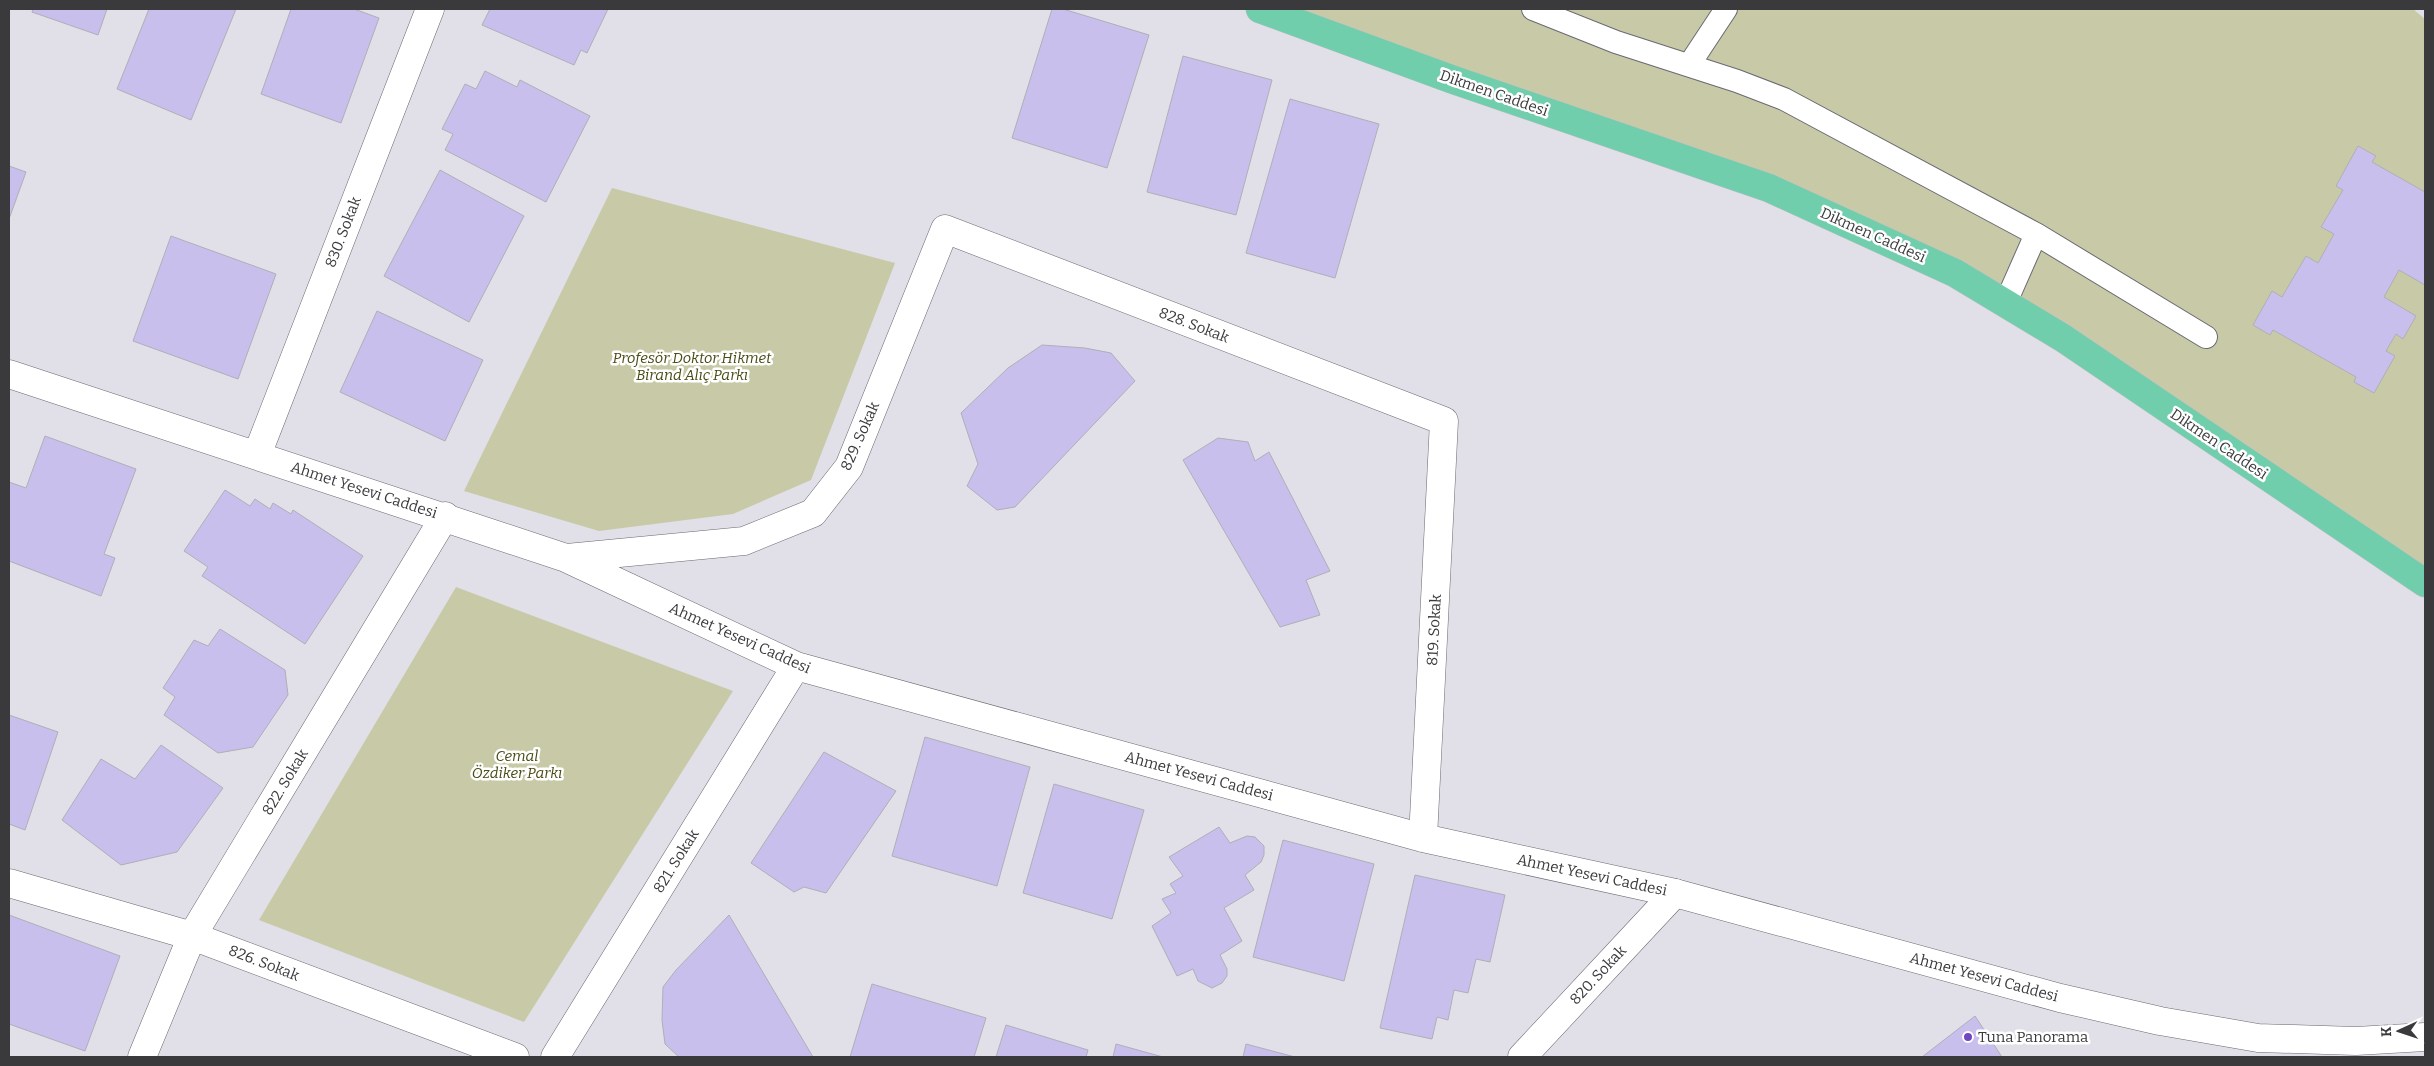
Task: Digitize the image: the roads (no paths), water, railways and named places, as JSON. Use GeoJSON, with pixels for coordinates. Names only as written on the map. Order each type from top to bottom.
{"type":"FeatureCollection","features":[{"type":"Feature","properties":{"kind":"main road","name":"Dikmen Caddesi"},"geometry":{"type":"LineString","coordinates":[[1260,9],[1451,79],[1769,188],[1955,273],[2006,302],[2062,338],[2425,583]]}},
{"type":"Feature","properties":{"kind":"street","name":"830. Sokak"},"geometry":{"type":"LineString","coordinates":[[257,455],[430,9]]}},
{"type":"Feature","properties":{"kind":"street","name":"828. Sokak"},"geometry":{"type":"LineString","coordinates":[[945,229],[1444,421]]}},
{"type":"Feature","properties":{"kind":"street","name":"829. Sokak"},"geometry":{"type":"LineString","coordinates":[[566,558],[744,541],[813,513],[849,467],[945,229]]}},
{"type":"Feature","properties":{"kind":"street","name":"Ahmet Yesevi Caddesi"},"geometry":{"type":"LineString","coordinates":[[9,374],[445,516],[566,558],[796,666],[1423,838],[1675,893],[2060,998],[2160,1021],[2258,1038],[2356,1041],[2425,1037]]}},
{"type":"Feature","properties":{"kind":"street","name":"819. Sokak"},"geometry":{"type":"LineString","coordinates":[[1423,838],[1444,421]]}},
{"type":"Feature","properties":{"kind":"street","name":"822. Sokak"},"geometry":{"type":"LineString","coordinates":[[142,1057],[192,936],[445,516]]}},
{"type":"Feature","properties":{"kind":"street","name":"821. Sokak"},"geometry":{"type":"LineString","coordinates":[[555,1057],[796,666]]}},
{"type":"Feature","properties":{"kind":"street","name":"826. Sokak"},"geometry":{"type":"LineString","coordinates":[[9,882],[192,936],[515,1057]]}},
{"type":"Feature","properties":{"kind":"street","name":"820. Sokak"},"geometry":{"type":"LineString","coordinates":[[1522,1057],[1675,893]]}},
{"type":"Feature","properties":{"kind":"lane"},"geometry":{"type":"LineString","coordinates":[[1533,9],[1616,42],[1689,65],[1784,99],[2036,234],[2206,337]]}},
{"type":"Feature","properties":{"kind":"lane"},"geometry":{"type":"LineString","coordinates":[[1689,65],[1726,9]]}},
{"type":"Feature","properties":{"kind":"lane"},"geometry":{"type":"LineString","coordinates":[[2006,302],[2036,234]]}},
{"type":"Feature","properties":{"kind":"place","name":"Tuna Panorama"},"geometry":{"type":"Point","coordinates":[1968,1037]}},
{"type":"Feature","properties":{"kind":"park label","name":"Profesör Doktor Hikmet Birand Alıç Parkı"},"geometry":{"type":"Point","coordinates":[692,366]}},
{"type":"Feature","properties":{"kind":"park label","name":"Cemal Özdiker Parkı"},"geometry":{"type":"Point","coordinates":[517,764]}}]}
